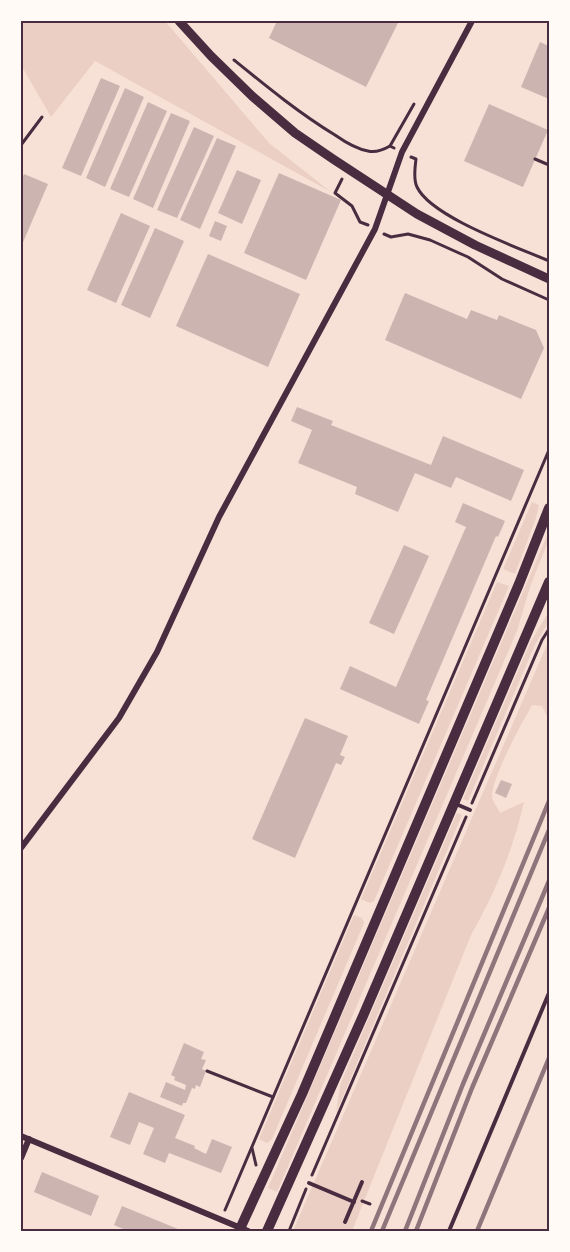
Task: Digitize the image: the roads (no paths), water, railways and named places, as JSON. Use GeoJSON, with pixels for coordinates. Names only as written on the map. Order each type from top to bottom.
{"type":"FeatureCollection","features":[{"type":"Feature","properties":{"kind":"main road"},"geometry":{"type":"LineString","coordinates":[[242,1230],[328,1034],[549,508]]}},
{"type":"Feature","properties":{"kind":"main road"},"geometry":{"type":"LineString","coordinates":[[267,1231],[549,582]]}},
{"type":"Feature","properties":{"kind":"street"},"geometry":{"type":"LineString","coordinates":[[179,21],[225,71],[295,133],[417,214],[475,245],[549,279]]}},
{"type":"Feature","properties":{"kind":"street"},"geometry":{"type":"LineString","coordinates":[[21,848],[119,718],[158,652],[219,517],[375,229],[402,152],[472,21]]}},
{"type":"Feature","properties":{"kind":"street"},"geometry":{"type":"LineString","coordinates":[[21,1136],[242,1230]]}},
{"type":"Feature","properties":{"kind":"street"},"geometry":{"type":"LineString","coordinates":[[21,1158],[29,1139]]}},
{"type":"Feature","properties":{"kind":"lane"},"geometry":{"type":"LineString","coordinates":[[454,803],[470,810]]}},
{"type":"Feature","properties":{"kind":"lane"},"geometry":{"type":"LineString","coordinates":[[449,1231],[549,993]]}},
{"type":"Feature","properties":{"kind":"lane"},"geometry":{"type":"LineString","coordinates":[[345,1222],[362,1182]]}},
{"type":"Feature","properties":{"kind":"lane"},"geometry":{"type":"LineString","coordinates":[[309,1183],[354,1202]]}},
{"type":"Feature","properties":{"kind":"railway"},"geometry":{"type":"LineString","coordinates":[[371,1231],[549,801]]}},
{"type":"Feature","properties":{"kind":"railway"},"geometry":{"type":"LineString","coordinates":[[382,1231],[549,830]]}},
{"type":"Feature","properties":{"kind":"railway"},"geometry":{"type":"LineString","coordinates":[[405,1231],[463,1084],[549,881]]}},
{"type":"Feature","properties":{"kind":"railway"},"geometry":{"type":"LineString","coordinates":[[416,1231],[472,1088],[549,908]]}},
{"type":"Feature","properties":{"kind":"railway"},"geometry":{"type":"LineString","coordinates":[[477,1231],[549,1058]]}}]}
